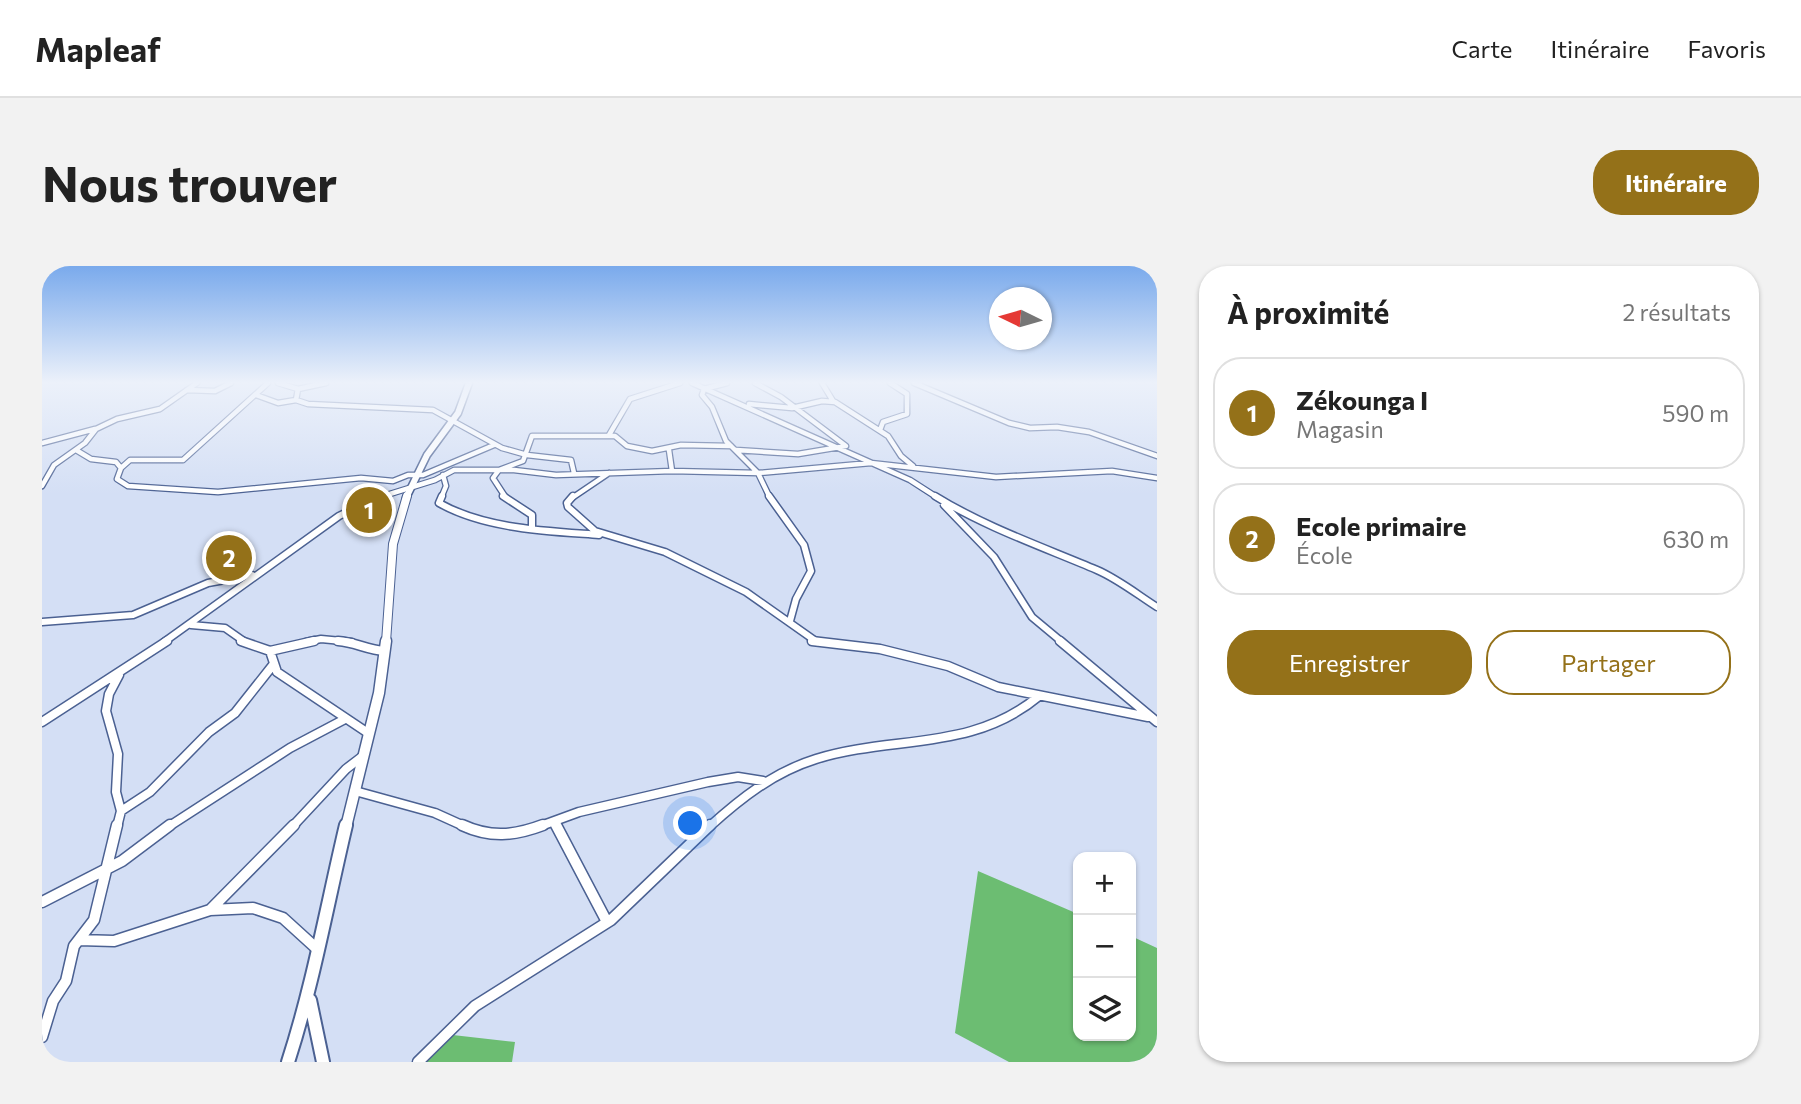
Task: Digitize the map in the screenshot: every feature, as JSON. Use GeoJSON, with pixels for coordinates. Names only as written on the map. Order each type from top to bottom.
{"type":"FeatureCollection","features":[{"type":"Feature","properties":{"kind":"street"},"geometry":{"type":"LineString","coordinates":[[42,443],[96,429],[115,420]]}},
{"type":"Feature","properties":{"kind":"street"},"geometry":{"type":"LineString","coordinates":[[228,420],[183,460],[130,460],[121,468],[117,479],[128,485],[233,492],[360,478],[393,481],[450,464],[494,445]]}},
{"type":"Feature","properties":{"kind":"street"},"geometry":{"type":"LineString","coordinates":[[610,435],[618,420]]}},
{"type":"Feature","properties":{"kind":"street"},"geometry":{"type":"LineString","coordinates":[[719,420],[733,448],[758,473],[765,490],[804,545],[809,557],[811,570],[796,599],[790,621]]}},
{"type":"Feature","properties":{"kind":"street"},"geometry":{"type":"LineString","coordinates":[[779,420],[911,480],[941,502],[988,522],[1036,548],[1099,571],[1157,607]]}},
{"type":"Feature","properties":{"kind":"street"},"geometry":{"type":"LineString","coordinates":[[532,527],[532,514],[502,495],[494,483],[499,470],[523,461],[532,436],[610,435],[636,449],[669,450],[681,445],[798,454],[846,446],[809,420]]}},
{"type":"Feature","properties":{"kind":"street"},"geometry":{"type":"LineString","coordinates":[[864,420],[891,438],[901,456],[913,466]]}},
{"type":"Feature","properties":{"kind":"street"},"geometry":{"type":"LineString","coordinates":[[880,430],[884,422],[889,420]]}},
{"type":"Feature","properties":{"kind":"street"},"geometry":{"type":"LineString","coordinates":[[999,420],[1024,427],[1057,427],[1089,432],[1157,456]]}},
{"type":"Feature","properties":{"kind":"street"},"geometry":{"type":"LineString","coordinates":[[288,1062],[309,998],[316,948],[368,733],[384,651],[393,544],[415,475],[451,422],[494,445],[527,455],[571,460],[574,473]]}},
{"type":"Feature","properties":{"kind":"street"},"geometry":{"type":"LineString","coordinates":[[43,483],[58,461],[76,450],[96,429]]}},
{"type":"Feature","properties":{"kind":"street"},"geometry":{"type":"LineString","coordinates":[[76,450],[91,459],[116,462],[121,468]]}},
{"type":"Feature","properties":{"kind":"street"},"geometry":{"type":"LineString","coordinates":[[669,450],[672,471]]}},
{"type":"Feature","properties":{"kind":"street"},"geometry":{"type":"LineString","coordinates":[[42,722],[191,625],[259,571],[339,516],[373,499],[454,470],[499,470],[556,475],[672,471],[758,473],[871,463],[996,477],[1112,471],[1157,478]]}},
{"type":"Feature","properties":{"kind":"street"},"geometry":{"type":"LineString","coordinates":[[450,464],[454,470]]}},
{"type":"Feature","properties":{"kind":"street"},"geometry":{"type":"LineString","coordinates":[[607,535],[586,524],[567,506],[575,494],[609,473]]}},
{"type":"Feature","properties":{"kind":"street"},"geometry":{"type":"LineString","coordinates":[[443,475],[446,486],[439,498],[441,505],[479,520],[607,535],[665,552],[746,592],[790,621],[813,642],[880,649],[948,666],[998,687],[1148,717]]}},
{"type":"Feature","properties":{"kind":"street"},"geometry":{"type":"LineString","coordinates":[[941,502],[954,520],[997,559],[1035,624],[1054,635],[1157,722]]}},
{"type":"Feature","properties":{"kind":"street"},"geometry":{"type":"LineString","coordinates":[[42,622],[133,615],[208,583],[247,577],[259,571]]}},
{"type":"Feature","properties":{"kind":"street"},"geometry":{"type":"LineString","coordinates":[[191,625],[225,628],[241,641],[270,651],[321,639],[351,642],[363,650],[384,651]]}},
{"type":"Feature","properties":{"kind":"street"},"geometry":{"type":"LineString","coordinates":[[270,651],[277,671],[301,684],[345,719],[368,733]]}},
{"type":"Feature","properties":{"kind":"street"},"geometry":{"type":"LineString","coordinates":[[121,811],[150,792],[209,732],[235,713],[273,665]]}},
{"type":"Feature","properties":{"kind":"street"},"geometry":{"type":"LineString","coordinates":[[42,1037],[53,1001],[66,981],[70,954],[93,920],[121,811],[116,792],[118,754],[106,712],[109,694],[121,672]]}},
{"type":"Feature","properties":{"kind":"street"},"geometry":{"type":"LineString","coordinates":[[418,1062],[474,1007],[569,951],[607,922],[763,781],[822,756],[894,747],[991,727],[1011,720],[1027,710],[1039,696]]}},
{"type":"Feature","properties":{"kind":"street"},"geometry":{"type":"LineString","coordinates":[[42,902],[122,861],[178,820],[290,748],[345,719]]}},
{"type":"Feature","properties":{"kind":"street"},"geometry":{"type":"LineString","coordinates":[[210,910],[326,793],[344,769],[363,756]]}},
{"type":"Feature","properties":{"kind":"street"},"geometry":{"type":"LineString","coordinates":[[355,791],[435,813],[476,832],[502,836],[554,822],[579,812],[708,782],[738,777],[763,781]]}},
{"type":"Feature","properties":{"kind":"street"},"geometry":{"type":"LineString","coordinates":[[554,822],[607,922]]}},
{"type":"Feature","properties":{"kind":"street"},"geometry":{"type":"LineString","coordinates":[[79,940],[114,941],[210,910],[253,908],[271,911],[284,918],[316,948]]}},
{"type":"Feature","properties":{"kind":"street"},"geometry":{"type":"LineString","coordinates":[[309,998],[323,1062]]}},
{"type":"Feature","properties":{"kind":"green space"},"geometry":{"type":"Polygon","coordinates":[[[978,871],[1073,912],[1073,1041],[1136,1041],[1136,938],[1157,948],[1157,1062],[1009,1062],[955,1033],[978,871]]]}},
{"type":"Feature","properties":{"kind":"green space"},"geometry":{"type":"Polygon","coordinates":[[[444,1034],[515,1042],[512,1062],[422,1062],[444,1034]]]}},
{"type":"Feature","properties":{"kind":"place","name":"Zékounga I"},"geometry":{"type":"Point","coordinates":[369,510]}},
{"type":"Feature","properties":{"kind":"place","name":"Ecole primaire"},"geometry":{"type":"Point","coordinates":[229,558]}}]}
